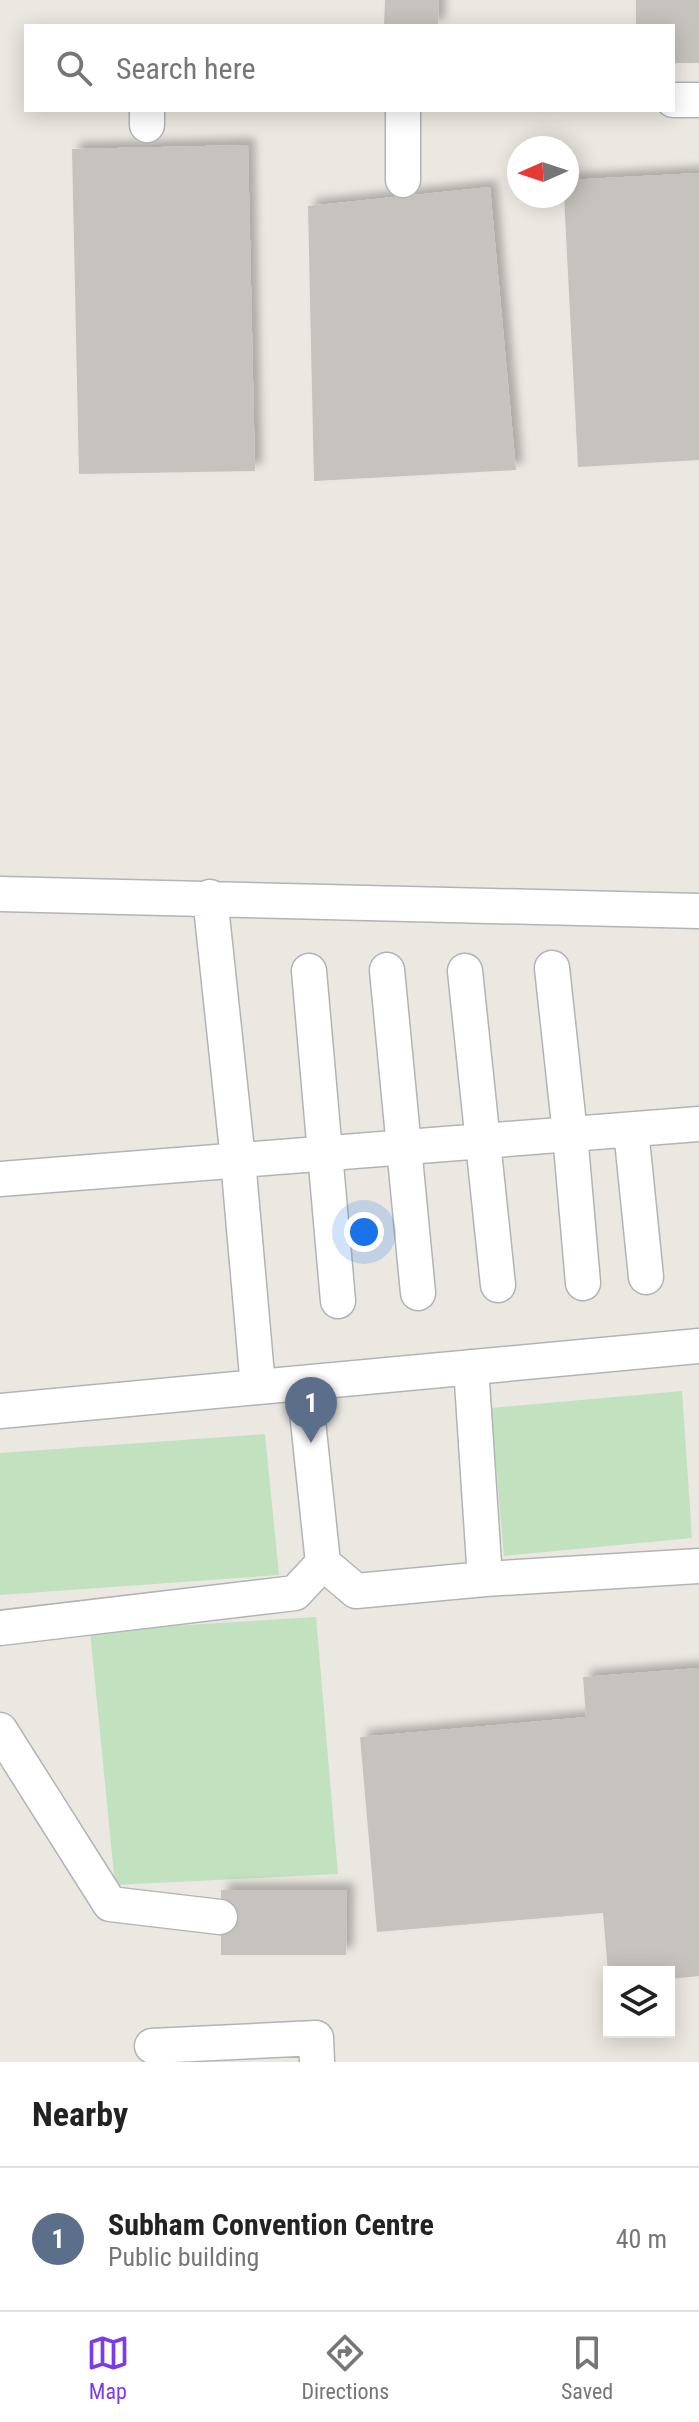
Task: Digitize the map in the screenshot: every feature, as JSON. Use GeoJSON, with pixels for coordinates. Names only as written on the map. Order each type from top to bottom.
{"type":"FeatureCollection","features":[{"type":"Feature","properties":{"kind":"street"},"geometry":{"type":"LineString","coordinates":[[675,100],[699,100]]}},
{"type":"Feature","properties":{"kind":"street"},"geometry":{"type":"LineString","coordinates":[[403,112],[403,180]]}},
{"type":"Feature","properties":{"kind":"street"},"geometry":{"type":"LineString","coordinates":[[0,894],[699,911]]}},
{"type":"Feature","properties":{"kind":"street"},"geometry":{"type":"LineString","coordinates":[[210,897],[258,1387]]}},
{"type":"Feature","properties":{"kind":"street"},"geometry":{"type":"LineString","coordinates":[[552,968],[583,1283]]}},
{"type":"Feature","properties":{"kind":"street"},"geometry":{"type":"LineString","coordinates":[[387,970],[418,1293]]}},
{"type":"Feature","properties":{"kind":"street"},"geometry":{"type":"LineString","coordinates":[[309,971],[338,1301]]}},
{"type":"Feature","properties":{"kind":"street"},"geometry":{"type":"LineString","coordinates":[[465,971],[498,1285]]}},
{"type":"Feature","properties":{"kind":"street"},"geometry":{"type":"LineString","coordinates":[[0,1179],[699,1124]]}},
{"type":"Feature","properties":{"kind":"street"},"geometry":{"type":"LineString","coordinates":[[631,1130],[646,1277]]}},
{"type":"Feature","properties":{"kind":"street"},"geometry":{"type":"LineString","coordinates":[[0,1411],[699,1346]]}},
{"type":"Feature","properties":{"kind":"street"},"geometry":{"type":"LineString","coordinates":[[471,1367],[485,1579]]}},
{"type":"Feature","properties":{"kind":"street"},"geometry":{"type":"LineString","coordinates":[[304,1383],[323,1563],[356,1591],[485,1579],[699,1566]]}},
{"type":"Feature","properties":{"kind":"street"},"geometry":{"type":"LineString","coordinates":[[0,1628],[295,1593],[323,1563]]}},
{"type":"Feature","properties":{"kind":"street"},"geometry":{"type":"LineString","coordinates":[[0,1730],[110,1904],[220,1917]]}},
{"type":"Feature","properties":{"kind":"street"},"geometry":{"type":"LineString","coordinates":[[152,2046],[316,2038],[317,2062]]}},
{"type":"Feature","properties":{"kind":"green space"},"geometry":{"type":"Polygon","coordinates":[[[682,1391],[692,1538],[504,1556],[491,1408],[682,1391]]]}},
{"type":"Feature","properties":{"kind":"green space"},"geometry":{"type":"Polygon","coordinates":[[[265,1434],[279,1575],[0,1595],[0,1453],[265,1434]]]}},
{"type":"Feature","properties":{"kind":"green space"},"geometry":{"type":"Polygon","coordinates":[[[316,1617],[338,1874],[115,1885],[90,1631],[316,1617]]]}},
{"type":"Feature","properties":{"kind":"building"},"geometry":{"type":"Polygon","coordinates":[[[385,0],[439,0],[438,24],[384,24],[385,0]]]}},
{"type":"Feature","properties":{"kind":"building"},"geometry":{"type":"Polygon","coordinates":[[[636,0],[699,0],[699,63],[675,63],[675,24],[636,24],[636,0]]]}},
{"type":"Feature","properties":{"kind":"building"},"geometry":{"type":"Polygon","coordinates":[[[248,145],[255,471],[79,474],[72,149],[248,145]]]}},
{"type":"Feature","properties":{"kind":"building"},"geometry":{"type":"Polygon","coordinates":[[[699,173],[699,460],[578,467],[565,208],[579,208],[579,179],[699,173]]]}},
{"type":"Feature","properties":{"kind":"building"},"geometry":{"type":"Polygon","coordinates":[[[490,187],[516,470],[314,481],[308,206],[490,187]]]}},
{"type":"Feature","properties":{"kind":"building"},"geometry":{"type":"Polygon","coordinates":[[[699,1668],[699,1976],[675,1978],[675,1966],[607,1966],[603,1913],[377,1932],[360,1737],[586,1717],[583,1677],[699,1668]]]}},
{"type":"Feature","properties":{"kind":"building"},"geometry":{"type":"Polygon","coordinates":[[[221,1890],[347,1890],[346,1955],[221,1955],[221,1890]]]}},
{"type":"Feature","properties":{"kind":"place","name":"Subham Convention Centre"},"geometry":{"type":"Point","coordinates":[311,1443]}}]}
